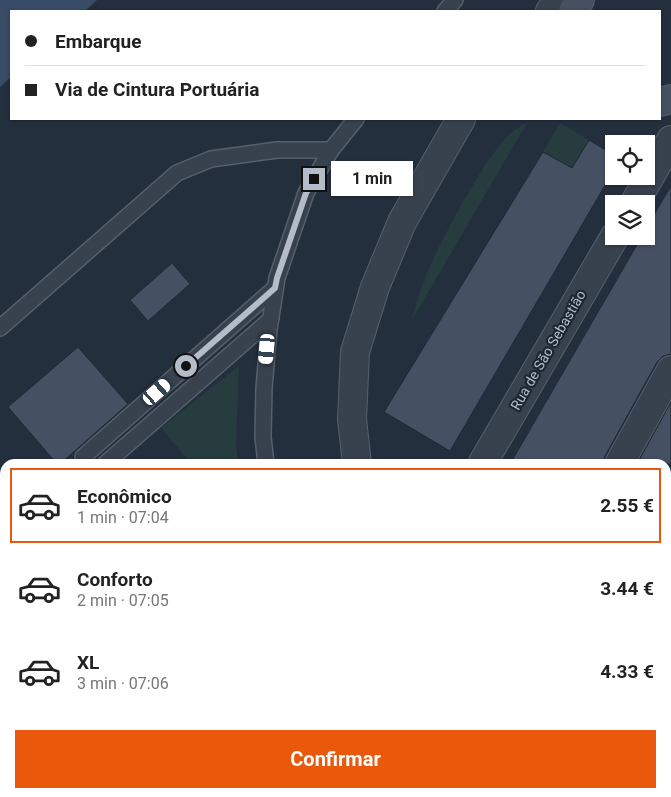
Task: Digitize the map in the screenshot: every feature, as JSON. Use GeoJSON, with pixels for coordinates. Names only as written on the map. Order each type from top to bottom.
{"type":"FeatureCollection","features":[{"type":"Feature","properties":{"kind":"street"},"geometry":{"type":"LineString","coordinates":[[551,10],[566,0]]}},
{"type":"Feature","properties":{"kind":"street"},"geometry":{"type":"LineString","coordinates":[[356,459],[352,419],[355,352],[375,287],[402,222],[460,120]]}},
{"type":"Feature","properties":{"kind":"street"},"geometry":{"type":"LineString","coordinates":[[639,195],[671,140]]}},
{"type":"Feature","properties":{"kind":"street","name":"Rua de São Sebastião"},"geometry":{"type":"LineString","coordinates":[[485,459],[609,245]]}},
{"type":"Feature","properties":{"kind":"street"},"geometry":{"type":"LineString","coordinates":[[622,459],[671,370]]}},
{"type":"Feature","properties":{"kind":"lane"},"geometry":{"type":"LineString","coordinates":[[447,10],[455,0]]}},
{"type":"Feature","properties":{"kind":"lane"},"geometry":{"type":"LineString","coordinates":[[265,459],[263,437],[264,388],[277,278],[306,193],[331,150],[355,120]]}},
{"type":"Feature","properties":{"kind":"lane"},"geometry":{"type":"LineString","coordinates":[[0,328],[177,173],[211,159],[277,150],[331,150]]}},
{"type":"Feature","properties":{"kind":"lane"},"geometry":{"type":"LineString","coordinates":[[82,458],[275,288]]}},
{"type":"Feature","properties":{"kind":"lane"},"geometry":{"type":"LineString","coordinates":[[112,459],[271,319]]}},
{"type":"Feature","properties":{"kind":"green space"},"geometry":{"type":"Polygon","coordinates":[[[527,123],[412,320],[427,273],[464,200],[497,148],[513,132],[527,123]]]}},
{"type":"Feature","properties":{"kind":"green space"},"geometry":{"type":"Polygon","coordinates":[[[560,123],[589,140],[572,168],[543,152],[560,123]]]}},
{"type":"Feature","properties":{"kind":"green space"},"geometry":{"type":"Polygon","coordinates":[[[239,366],[236,446],[238,459],[188,459],[161,428],[239,366]]]}},
{"type":"Feature","properties":{"kind":"water"},"geometry":{"type":"Polygon","coordinates":[[[0,0],[97,0],[86,10],[10,10],[10,78],[0,87],[0,0]]]}},
{"type":"Feature","properties":{"kind":"building"},"geometry":{"type":"Polygon","coordinates":[[[589,140],[605,150],[605,185],[450,451],[384,412],[543,152],[572,168],[589,140]]]}},
{"type":"Feature","properties":{"kind":"building"},"geometry":{"type":"Polygon","coordinates":[[[671,186],[671,354],[663,356],[657,362],[604,459],[513,459],[637,245],[655,245],[655,213],[671,186]]]}},
{"type":"Feature","properties":{"kind":"building"},"geometry":{"type":"Polygon","coordinates":[[[172,263],[190,284],[148,321],[130,300],[172,263]]]}},
{"type":"Feature","properties":{"kind":"building"},"geometry":{"type":"Polygon","coordinates":[[[78,347],[128,404],[66,459],[53,459],[8,407],[78,347]]]}},
{"type":"Feature","properties":{"kind":"building"},"geometry":{"type":"Polygon","coordinates":[[[671,402],[671,459],[640,459],[671,402]]]}},
{"type":"Feature","properties":{"kind":"route"},"geometry":{"type":"LineString","coordinates":[[186,366],[275,288],[306,193],[314,179]]}}]}
